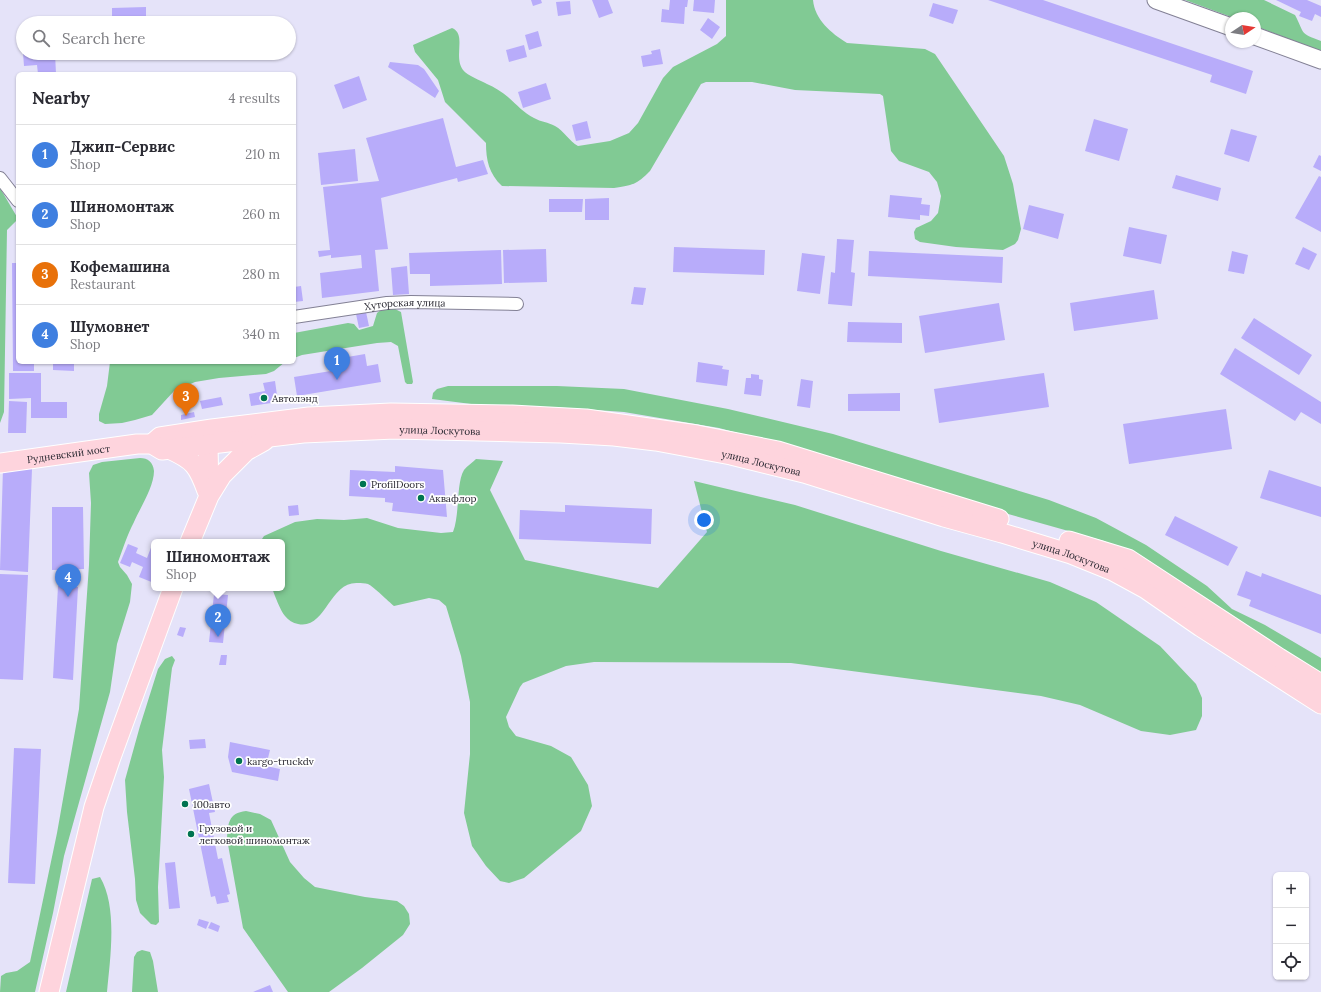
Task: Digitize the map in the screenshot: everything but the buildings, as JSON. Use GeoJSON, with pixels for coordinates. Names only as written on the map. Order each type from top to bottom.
{"type":"FeatureCollection","features":[{"type":"Feature","properties":{"kind":"main road","name":"улица Лоскутова"},"geometry":{"type":"LineString","coordinates":[[206,438],[309,418],[391,413],[512,415],[586,419],[697,435],[778,451],[1128,559],[1321,684]]}},
{"type":"Feature","properties":{"kind":"main road","name":"улица Лоскутова"},"geometry":{"type":"LineString","coordinates":[[153,446],[160,437],[270,438],[316,432],[395,428],[614,436],[656,441],[731,455],[796,471],[944,517],[1002,533],[1071,554],[1113,571],[1146,589],[1201,627],[1321,704]]}},
{"type":"Feature","properties":{"kind":"main road"},"geometry":{"type":"LineString","coordinates":[[206,438],[209,496]]}},
{"type":"Feature","properties":{"kind":"main road"},"geometry":{"type":"LineString","coordinates":[[191,539],[209,496],[222,475],[246,451],[270,438]]}},
{"type":"Feature","properties":{"kind":"main road"},"geometry":{"type":"LineString","coordinates":[[153,446],[185,456],[201,475],[209,496]]}},
{"type":"Feature","properties":{"kind":"main road","name":"Рудневский мост"},"geometry":{"type":"LineString","coordinates":[[0,462],[153,446]]}},
{"type":"Feature","properties":{"kind":"main road"},"geometry":{"type":"LineString","coordinates":[[49,992],[94,806],[172,591]]}},
{"type":"Feature","properties":{"kind":"street"},"geometry":{"type":"LineString","coordinates":[[1156,0],[1225,25]]}},
{"type":"Feature","properties":{"kind":"street"},"geometry":{"type":"LineString","coordinates":[[1261,38],[1321,60]]}},
{"type":"Feature","properties":{"kind":"street"},"geometry":{"type":"LineString","coordinates":[[0,178],[16,198]]}},
{"type":"Feature","properties":{"kind":"street","name":"Хуторская улица"},"geometry":{"type":"LineString","coordinates":[[296,317],[387,303],[517,304]]}},
{"type":"Feature","properties":{"kind":"green space"},"geometry":{"type":"Polygon","coordinates":[[[726,0],[813,0],[814,7],[820,20],[835,35],[847,43],[925,49],[935,54],[1004,156],[1013,184],[1021,229],[1018,240],[1015,244],[1003,250],[956,247],[920,242],[915,239],[914,232],[916,228],[931,221],[938,213],[941,196],[937,182],[929,172],[899,161],[891,151],[883,96],[880,94],[795,90],[752,82],[706,82],[701,84],[650,171],[634,184],[614,188],[502,186],[491,172],[486,143],[445,102],[438,80],[415,52],[413,45],[452,28],[459,35],[459,59],[460,65],[465,72],[501,91],[530,116],[558,128],[578,146],[610,141],[629,133],[638,123],[663,78],[673,67],[717,44],[726,36],[726,0]]]}},
{"type":"Feature","properties":{"kind":"green space"},"geometry":{"type":"Polygon","coordinates":[[[1185,0],[1264,0],[1295,15],[1306,34],[1321,41],[1321,51],[1261,28],[1261,12],[1225,12],[1225,15],[1185,0]]]}},
{"type":"Feature","properties":{"kind":"green space"},"geometry":{"type":"Polygon","coordinates":[[[0,188],[16,215],[16,221],[7,230],[4,412],[0,423],[0,188]]]}},
{"type":"Feature","properties":{"kind":"green space"},"geometry":{"type":"Polygon","coordinates":[[[390,308],[401,312],[413,382],[412,384],[407,384],[405,382],[398,346],[391,342],[302,355],[296,357],[296,333],[348,323],[354,324],[359,330],[373,326],[377,313],[382,309],[390,308]]]}},
{"type":"Feature","properties":{"kind":"green space"},"geometry":{"type":"Polygon","coordinates":[[[110,364],[283,364],[274,371],[266,374],[219,378],[195,382],[174,391],[152,415],[122,423],[105,424],[99,421],[99,414],[107,386],[110,364]]]}},
{"type":"Feature","properties":{"kind":"green space"},"geometry":{"type":"Polygon","coordinates":[[[448,386],[557,386],[624,389],[728,409],[833,434],[1049,500],[1096,518],[1146,545],[1207,586],[1232,609],[1265,625],[1321,658],[1321,676],[1178,585],[1151,562],[1104,541],[909,486],[817,454],[719,428],[624,412],[568,408],[479,405],[432,399],[433,393],[437,389],[448,386]]]}},
{"type":"Feature","properties":{"kind":"green space"},"geometry":{"type":"Polygon","coordinates":[[[140,458],[150,461],[153,465],[154,471],[152,484],[129,532],[118,562],[132,584],[130,602],[117,644],[110,692],[64,856],[35,992],[0,992],[1,976],[6,973],[17,971],[30,962],[57,833],[79,709],[89,565],[91,503],[89,473],[93,465],[102,462],[140,458]]]}},
{"type":"Feature","properties":{"kind":"green space"},"geometry":{"type":"Polygon","coordinates":[[[476,459],[503,461],[490,490],[525,560],[658,588],[707,532],[694,481],[795,505],[941,551],[1050,582],[1096,602],[1160,646],[1196,684],[1202,698],[1202,716],[1196,730],[1170,735],[1141,731],[1080,705],[1041,696],[791,663],[594,662],[566,666],[523,683],[506,717],[509,727],[516,736],[551,746],[571,757],[588,785],[592,806],[581,831],[524,878],[509,883],[500,881],[486,866],[472,846],[464,813],[470,754],[470,702],[461,656],[446,606],[439,600],[429,598],[394,606],[367,584],[348,584],[340,589],[315,620],[307,624],[296,624],[289,620],[283,613],[273,591],[285,591],[285,539],[262,539],[264,536],[295,522],[317,519],[344,520],[367,518],[398,528],[441,533],[453,532],[457,517],[460,483],[465,469],[476,459]]]}},
{"type":"Feature","properties":{"kind":"green space"},"geometry":{"type":"Polygon","coordinates":[[[172,656],[175,660],[172,668],[162,750],[164,777],[158,887],[159,922],[156,925],[151,924],[140,913],[136,900],[125,780],[158,669],[165,659],[172,656]]]}},
{"type":"Feature","properties":{"kind":"green space"},"geometry":{"type":"Polygon","coordinates":[[[246,811],[260,814],[271,820],[290,862],[304,878],[315,887],[365,897],[397,901],[404,906],[409,914],[410,924],[403,935],[329,992],[288,992],[243,928],[227,839],[229,824],[232,817],[240,812],[246,811]]]}},
{"type":"Feature","properties":{"kind":"green space"},"geometry":{"type":"Polygon","coordinates":[[[100,877],[106,889],[111,918],[111,949],[107,992],[66,992],[92,879],[100,877]]]}},
{"type":"Feature","properties":{"kind":"green space"},"geometry":{"type":"Polygon","coordinates":[[[142,950],[150,952],[158,992],[132,992],[134,957],[137,952],[142,950]]]}},
{"type":"Feature","properties":{"kind":"place","name":"Джип-Сервис"},"geometry":{"type":"Point","coordinates":[337,380]}},
{"type":"Feature","properties":{"kind":"place","name":"Автолэнд"},"geometry":{"type":"Point","coordinates":[264,398]}},
{"type":"Feature","properties":{"kind":"place","name":"Кофемашина"},"geometry":{"type":"Point","coordinates":[186,416]}},
{"type":"Feature","properties":{"kind":"place","name":"ProfilDoors"},"geometry":{"type":"Point","coordinates":[363,484]}},
{"type":"Feature","properties":{"kind":"place","name":"Аквафлор"},"geometry":{"type":"Point","coordinates":[421,498]}},
{"type":"Feature","properties":{"kind":"place","name":"Шумовнет"},"geometry":{"type":"Point","coordinates":[68,597]}},
{"type":"Feature","properties":{"kind":"place","name":"Шиномонтаж"},"geometry":{"type":"Point","coordinates":[218,637]}},
{"type":"Feature","properties":{"kind":"place","name":"kargo-truckdv"},"geometry":{"type":"Point","coordinates":[239,761]}},
{"type":"Feature","properties":{"kind":"place","name":"100авто"},"geometry":{"type":"Point","coordinates":[185,804]}},
{"type":"Feature","properties":{"kind":"place","name":"Грузовой и легковой шиномонтаж"},"geometry":{"type":"Point","coordinates":[191,834]}}]}
